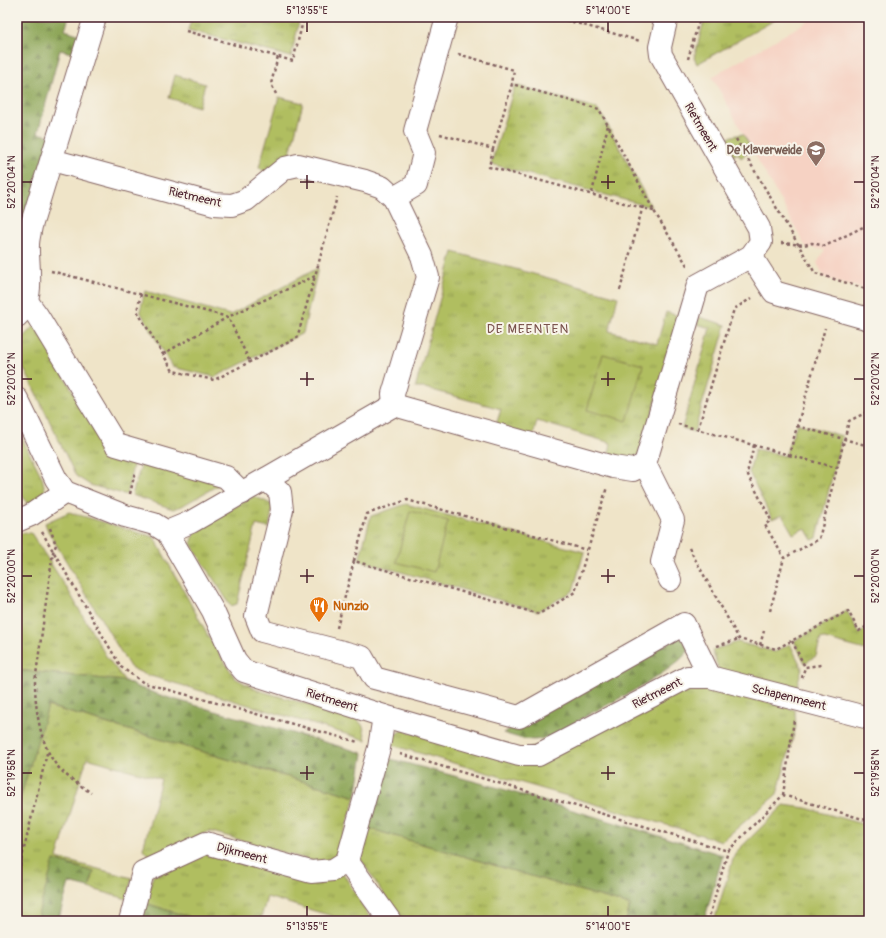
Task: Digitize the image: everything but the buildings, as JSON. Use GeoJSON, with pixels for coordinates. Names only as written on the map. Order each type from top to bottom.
{"type":"FeatureCollection","features":[{"type":"Feature","properties":{"kind":"street"},"geometry":{"type":"LineString","coordinates":[[95,17],[31,226],[28,245],[28,288],[21,308],[38,315],[116,445],[226,477],[242,493]]}},
{"type":"Feature","properties":{"kind":"street"},"geometry":{"type":"LineString","coordinates":[[394,198],[416,185],[424,154],[415,132],[447,17]]}},
{"type":"Feature","properties":{"kind":"street","name":"Rietmeent"},"geometry":{"type":"LineString","coordinates":[[662,17],[666,21],[660,47],[661,54],[759,228],[756,249],[770,288]]}},
{"type":"Feature","properties":{"kind":"street","name":"Rietmeent"},"geometry":{"type":"LineString","coordinates":[[52,160],[214,204],[232,205],[246,200],[285,168],[298,165],[344,175],[382,187],[394,198],[422,256],[428,277],[393,394],[394,405]]}},
{"type":"Feature","properties":{"kind":"street"},"geometry":{"type":"LineString","coordinates":[[670,580],[662,562],[673,520],[645,464],[698,285],[756,249]]}},
{"type":"Feature","properties":{"kind":"street"},"geometry":{"type":"LineString","coordinates":[[770,288],[774,292],[869,319]]}},
{"type":"Feature","properties":{"kind":"street"},"geometry":{"type":"LineString","coordinates":[[17,398],[56,480],[65,492],[125,516],[154,524],[167,532],[191,522],[394,405],[613,467],[633,470],[645,464]]}},
{"type":"Feature","properties":{"kind":"street"},"geometry":{"type":"LineString","coordinates":[[266,479],[280,492],[282,510],[256,616],[262,631],[362,657],[374,678],[520,717],[684,624],[710,677]]}},
{"type":"Feature","properties":{"kind":"street"},"geometry":{"type":"LineString","coordinates":[[17,521],[31,515],[65,492]]}},
{"type":"Feature","properties":{"kind":"street","name":"Rietmeent"},"geometry":{"type":"LineString","coordinates":[[167,532],[213,611],[235,660],[244,671],[384,716],[519,755],[538,755],[688,677],[710,677]]}},
{"type":"Feature","properties":{"kind":"street","name":"Schapenmeent"},"geometry":{"type":"LineString","coordinates":[[710,677],[869,718]]}},
{"type":"Feature","properties":{"kind":"street"},"geometry":{"type":"LineString","coordinates":[[384,716],[379,748],[347,861],[390,921]]}},
{"type":"Feature","properties":{"kind":"street","name":"Dijkmeent"},"geometry":{"type":"LineString","coordinates":[[130,921],[143,872],[206,843],[311,872],[333,870],[347,861]]}},
{"type":"Feature","properties":{"kind":"path"},"geometry":{"type":"LineString","coordinates":[[692,65],[688,59],[700,17]]}},
{"type":"Feature","properties":{"kind":"path"},"geometry":{"type":"LineString","coordinates":[[186,31],[293,60],[303,21]]}},
{"type":"Feature","properties":{"kind":"path"},"geometry":{"type":"LineString","coordinates":[[438,48],[514,70],[512,84],[489,167],[643,206],[654,211]]}},
{"type":"Feature","properties":{"kind":"path"},"geometry":{"type":"LineString","coordinates":[[276,94],[271,84],[278,56]]}},
{"type":"Feature","properties":{"kind":"path"},"geometry":{"type":"LineString","coordinates":[[512,84],[599,110],[654,211],[698,285]]}},
{"type":"Feature","properties":{"kind":"path"},"geometry":{"type":"LineString","coordinates":[[592,193],[608,125]]}},
{"type":"Feature","properties":{"kind":"path"},"geometry":{"type":"LineString","coordinates":[[416,127],[493,149]]}},
{"type":"Feature","properties":{"kind":"path"},"geometry":{"type":"LineString","coordinates":[[735,138],[815,273],[869,290]]}},
{"type":"Feature","properties":{"kind":"path"},"geometry":{"type":"LineString","coordinates":[[141,294],[137,311],[173,371],[214,380],[297,338],[344,175]]}},
{"type":"Feature","properties":{"kind":"path"},"geometry":{"type":"LineString","coordinates":[[620,290],[643,206]]}},
{"type":"Feature","properties":{"kind":"path"},"geometry":{"type":"LineString","coordinates":[[756,249],[812,242],[825,246],[869,224]]}},
{"type":"Feature","properties":{"kind":"path"},"geometry":{"type":"LineString","coordinates":[[29,265],[228,317],[250,362]]}},
{"type":"Feature","properties":{"kind":"path"},"geometry":{"type":"LineString","coordinates":[[163,354],[228,317],[315,276]]}},
{"type":"Feature","properties":{"kind":"path"},"geometry":{"type":"LineString","coordinates":[[698,430],[734,308],[770,288]]}},
{"type":"Feature","properties":{"kind":"path"},"geometry":{"type":"LineString","coordinates":[[789,455],[830,308]]}},
{"type":"Feature","properties":{"kind":"path"},"geometry":{"type":"LineString","coordinates":[[784,558],[819,539],[849,421],[869,411]]}},
{"type":"Feature","properties":{"kind":"path"},"geometry":{"type":"LineString","coordinates":[[659,418],[837,468]]}},
{"type":"Feature","properties":{"kind":"path"},"geometry":{"type":"LineString","coordinates":[[797,426],[869,446]]}},
{"type":"Feature","properties":{"kind":"path"},"geometry":{"type":"LineString","coordinates":[[754,445],[747,473],[771,520],[765,524],[784,558],[770,611]]}},
{"type":"Feature","properties":{"kind":"path"},"geometry":{"type":"LineString","coordinates":[[354,561],[539,614],[575,592],[613,467]]}},
{"type":"Feature","properties":{"kind":"path"},"geometry":{"type":"LineString","coordinates":[[331,649],[367,514],[407,500],[587,550]]}},
{"type":"Feature","properties":{"kind":"path"},"geometry":{"type":"LineString","coordinates":[[673,520],[738,639],[776,649],[848,611],[859,631],[869,625]]}},
{"type":"Feature","properties":{"kind":"path"},"geometry":{"type":"LineString","coordinates":[[56,545],[53,552],[35,682],[35,702],[47,753],[62,772],[91,793]]}},
{"type":"Feature","properties":{"kind":"path"},"geometry":{"type":"LineString","coordinates":[[760,645],[764,631]]}},
{"type":"Feature","properties":{"kind":"path"},"geometry":{"type":"LineString","coordinates":[[792,640],[805,667]]}},
{"type":"Feature","properties":{"kind":"path"},"geometry":{"type":"LineString","coordinates":[[17,878],[47,753]]}},
{"type":"Feature","properties":{"kind":"path"},"geometry":{"type":"LineString","coordinates":[[708,921],[728,850]]}},
{"type":"Feature","properties":{"kind":"shaded area","name":"De Klaverweide"},"geometry":{"type":"Polygon","coordinates":[[[815,17],[869,17],[869,290],[825,278],[817,263],[825,250],[806,247],[712,77],[815,17]]]}},
{"type":"Feature","properties":{"kind":"green space"},"geometry":{"type":"Polygon","coordinates":[[[17,17],[69,17],[65,30],[81,35],[75,54],[60,50],[38,133],[53,137],[17,304],[17,17]]]}},
{"type":"Feature","properties":{"kind":"green space"},"geometry":{"type":"Polygon","coordinates":[[[192,17],[280,17],[299,22],[291,57],[188,30],[192,17]]]}},
{"type":"Feature","properties":{"kind":"green space"},"geometry":{"type":"Polygon","coordinates":[[[705,17],[780,17],[697,64],[694,58],[705,17]]]}},
{"type":"Feature","properties":{"kind":"green space"},"geometry":{"type":"Polygon","coordinates":[[[175,75],[205,84],[199,107],[169,98],[175,75]]]}},
{"type":"Feature","properties":{"kind":"green space"},"geometry":{"type":"Polygon","coordinates":[[[515,85],[596,108],[605,120],[651,207],[491,164],[515,85]]]}},
{"type":"Feature","properties":{"kind":"green space"},"geometry":{"type":"Polygon","coordinates":[[[279,97],[303,103],[290,153],[305,157],[266,173],[259,167],[279,97]]]}},
{"type":"Feature","properties":{"kind":"green space"},"geometry":{"type":"Polygon","coordinates":[[[743,134],[752,149],[741,158],[738,153],[726,160],[719,144],[732,136],[743,134]]]}},
{"type":"Feature","properties":{"kind":"green space"},"geometry":{"type":"Polygon","coordinates":[[[453,252],[618,297],[609,331],[657,344],[666,312],[679,316],[641,453],[634,460],[608,458],[611,443],[537,421],[533,436],[496,425],[501,409],[425,388],[415,388],[453,252]]]}},
{"type":"Feature","properties":{"kind":"green space"},"geometry":{"type":"Polygon","coordinates":[[[318,268],[303,333],[215,377],[172,367],[140,311],[145,291],[230,315],[318,268]]]}},
{"type":"Feature","properties":{"kind":"green space"},"geometry":{"type":"Polygon","coordinates":[[[699,317],[726,325],[694,432],[682,428],[710,328],[697,324],[699,317]]]}},
{"type":"Feature","properties":{"kind":"green space"},"geometry":{"type":"Polygon","coordinates":[[[33,327],[38,328],[105,450],[134,460],[127,495],[90,485],[76,476],[17,354],[17,343],[33,327]]]}},
{"type":"Feature","properties":{"kind":"green space"},"geometry":{"type":"Polygon","coordinates":[[[603,354],[643,365],[627,421],[587,410],[603,354]]]}},
{"type":"Feature","properties":{"kind":"green space"},"geometry":{"type":"Polygon","coordinates":[[[797,423],[842,436],[817,538],[812,540],[805,528],[793,534],[782,515],[772,519],[749,472],[755,449],[785,456],[797,423]]]}},
{"type":"Feature","properties":{"kind":"green space"},"geometry":{"type":"Polygon","coordinates":[[[17,429],[42,477],[46,495],[28,505],[17,486],[17,429]]]}},
{"type":"Feature","properties":{"kind":"green space"},"geometry":{"type":"Polygon","coordinates":[[[142,462],[220,484],[182,506],[173,509],[132,495],[142,462]]]}},
{"type":"Feature","properties":{"kind":"green space"},"geometry":{"type":"Polygon","coordinates":[[[254,496],[273,505],[269,528],[256,525],[237,604],[231,606],[191,544],[196,529],[254,496]]]}},
{"type":"Feature","properties":{"kind":"green space"},"geometry":{"type":"Polygon","coordinates":[[[406,504],[584,552],[573,591],[538,611],[359,560],[371,516],[406,504]]]}},
{"type":"Feature","properties":{"kind":"green space"},"geometry":{"type":"Polygon","coordinates":[[[410,511],[448,521],[434,572],[396,562],[410,511]]]}},
{"type":"Feature","properties":{"kind":"green space"},"geometry":{"type":"Polygon","coordinates":[[[69,512],[154,537],[210,639],[235,678],[257,690],[356,718],[363,726],[366,740],[144,674],[130,667],[48,531],[45,523],[69,512]]]}},
{"type":"Feature","properties":{"kind":"green space"},"geometry":{"type":"Polygon","coordinates":[[[17,533],[31,533],[68,590],[106,656],[125,681],[17,670],[17,533]]]}},
{"type":"Feature","properties":{"kind":"green space"},"geometry":{"type":"Polygon","coordinates":[[[847,611],[859,633],[869,628],[869,651],[821,638],[816,656],[805,663],[794,641],[847,611]]]}},
{"type":"Feature","properties":{"kind":"green space"},"geometry":{"type":"Polygon","coordinates":[[[680,637],[690,648],[683,657],[672,666],[644,685],[588,715],[562,731],[545,738],[534,740],[524,739],[503,733],[612,672],[680,637]]]}},
{"type":"Feature","properties":{"kind":"green space"},"geometry":{"type":"Polygon","coordinates":[[[738,642],[775,652],[790,644],[802,668],[794,696],[720,673],[712,650],[738,642]]]}},
{"type":"Feature","properties":{"kind":"green space"},"geometry":{"type":"Polygon","coordinates":[[[17,670],[125,681],[137,687],[166,697],[363,753],[356,797],[48,706],[17,809],[17,670]]]}},
{"type":"Feature","properties":{"kind":"green space"},"geometry":{"type":"Polygon","coordinates":[[[688,685],[751,697],[795,710],[796,727],[777,794],[722,841],[388,744],[392,736],[403,730],[504,759],[688,685]]]}},
{"type":"Feature","properties":{"kind":"green space"},"geometry":{"type":"Polygon","coordinates":[[[47,706],[356,797],[336,857],[320,863],[209,831],[156,856],[148,855],[143,849],[161,779],[87,758],[57,858],[132,878],[127,899],[89,888],[94,872],[55,860],[36,921],[17,921],[17,809],[47,706]]]}},
{"type":"Feature","properties":{"kind":"green space"},"geometry":{"type":"Polygon","coordinates":[[[387,758],[499,788],[723,855],[704,921],[626,921],[630,905],[364,827],[387,758]]]}},
{"type":"Feature","properties":{"kind":"green space"},"geometry":{"type":"Polygon","coordinates":[[[784,805],[806,808],[869,826],[869,921],[714,921],[735,853],[784,805]]]}},
{"type":"Feature","properties":{"kind":"green space"},"geometry":{"type":"Polygon","coordinates":[[[364,827],[630,905],[626,921],[401,921],[360,858],[364,827]]]}},
{"type":"Feature","properties":{"kind":"green space"},"geometry":{"type":"Polygon","coordinates":[[[202,852],[317,884],[343,873],[372,921],[342,921],[342,919],[267,897],[260,921],[201,921],[145,903],[153,876],[202,852]]]}},
{"type":"Feature","properties":{"kind":"green space"},"geometry":{"type":"Polygon","coordinates":[[[54,860],[94,872],[89,888],[69,883],[58,921],[36,921],[54,860]]]}},
{"type":"Feature","properties":{"kind":"green space"},"geometry":{"type":"Polygon","coordinates":[[[145,903],[201,921],[140,921],[145,903]]]}},
{"type":"Feature","properties":{"kind":"place","name":"De Klaverweide"},"geometry":{"type":"Point","coordinates":[816,167]}},
{"type":"Feature","properties":{"kind":"place","name":"Nunzio"},"geometry":{"type":"Point","coordinates":[319,623]}},
{"type":"Feature","properties":{"kind":"district","name":"DE MEENTEN"},"geometry":{"type":"Point","coordinates":[528,328]}}]}
